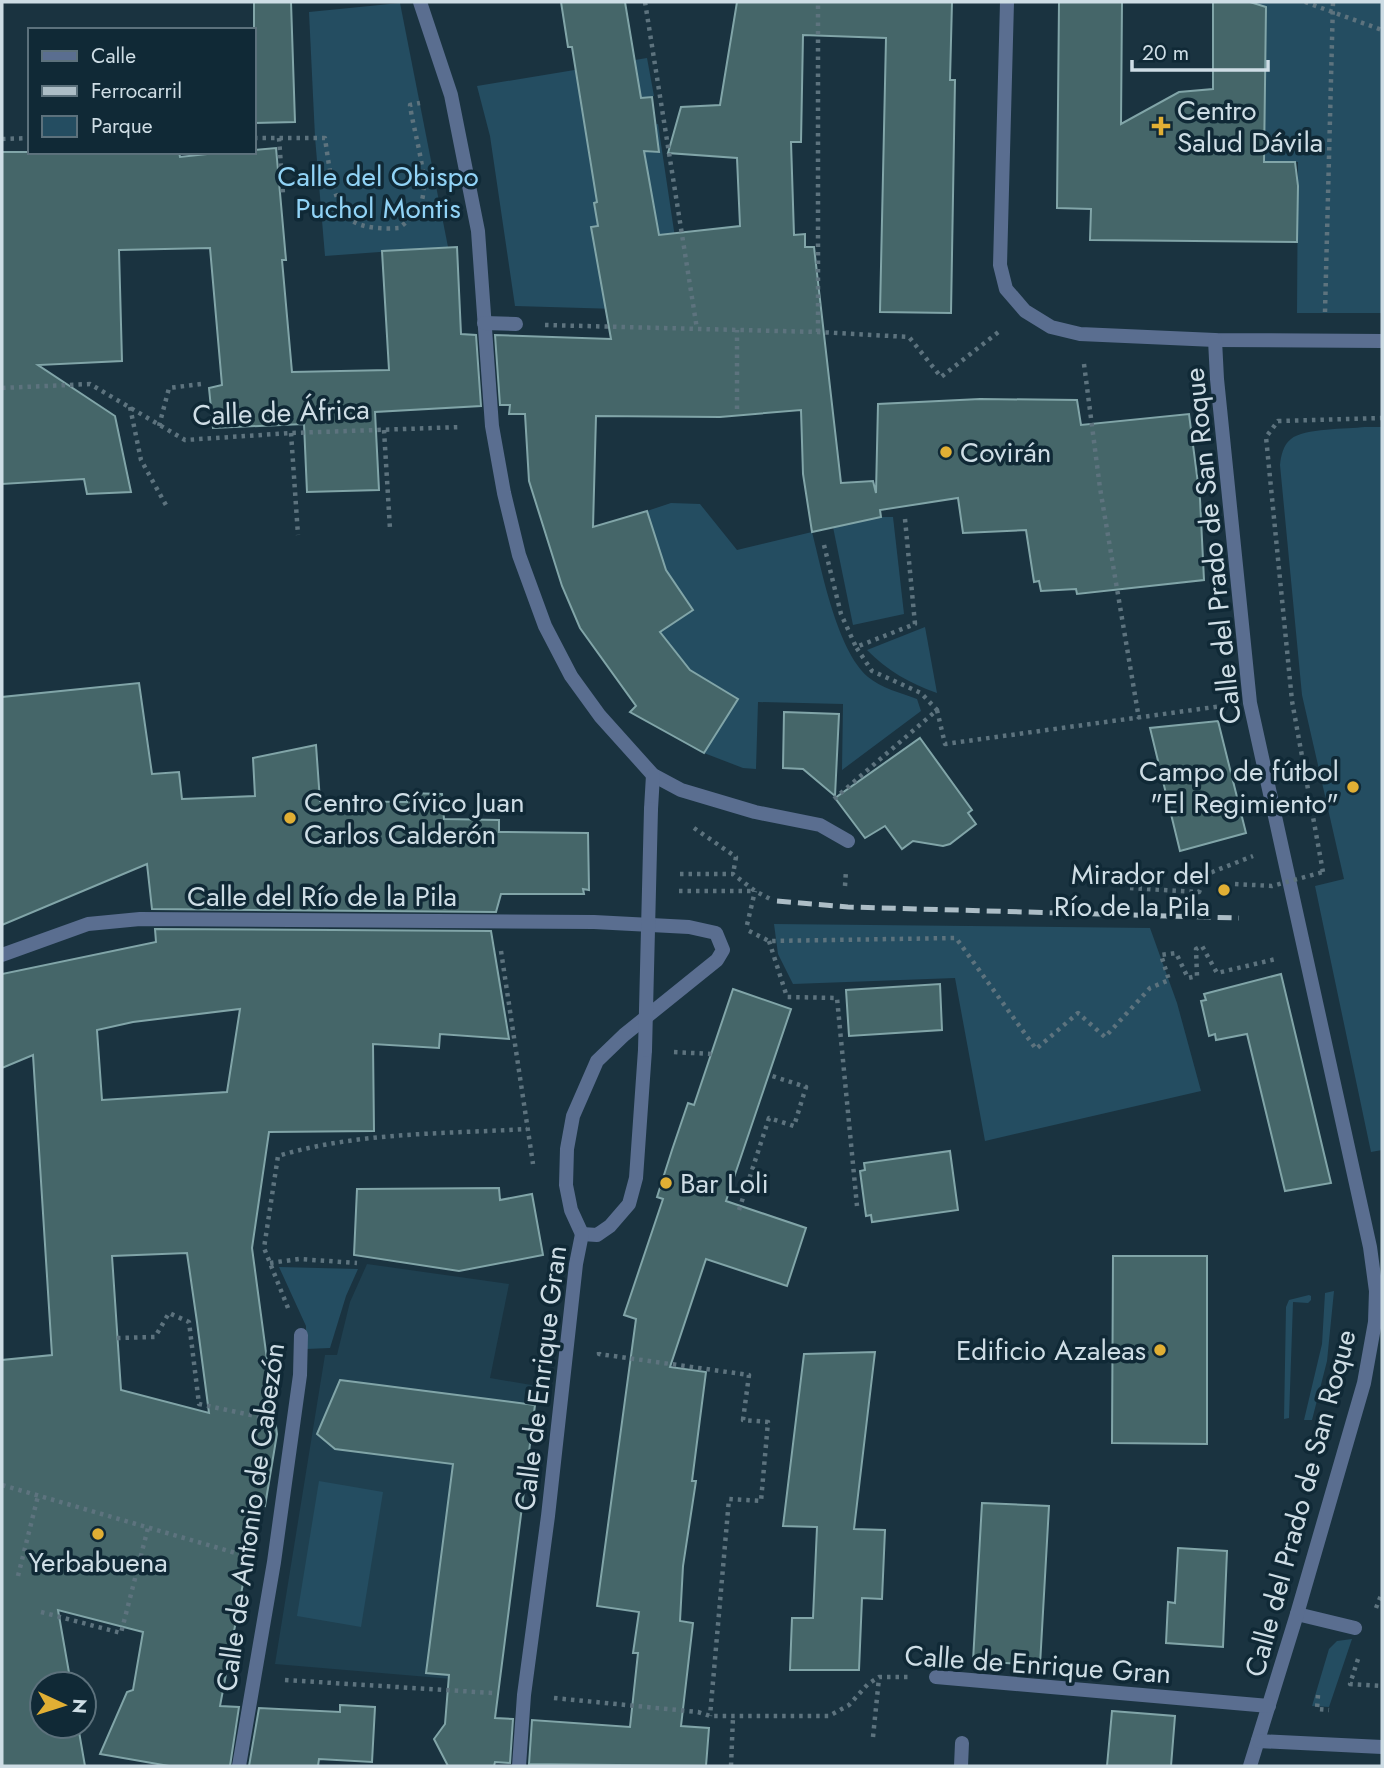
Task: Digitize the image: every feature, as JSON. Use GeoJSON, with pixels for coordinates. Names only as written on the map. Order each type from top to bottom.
{"type":"FeatureCollection","features":[{"type":"Feature","properties":{"kind":"street"},"geometry":{"type":"LineString","coordinates":[[421,2],[452,95],[478,232],[492,426],[519,555],[545,626],[579,686],[600,716],[653,775],[681,790],[755,812],[820,825],[848,841]]}},
{"type":"Feature","properties":{"kind":"street"},"geometry":{"type":"LineString","coordinates":[[1007,2],[1000,265],[1006,289],[1025,311],[1051,327],[1080,334],[1215,340],[1382,341]]}},
{"type":"Feature","properties":{"kind":"street"},"geometry":{"type":"LineString","coordinates":[[484,323],[516,324]]}},
{"type":"Feature","properties":{"kind":"street","name":"Calle del Prado de San Roque"},"geometry":{"type":"LineString","coordinates":[[1215,340],[1250,703],[1370,1247],[1379,1322],[1297,1614],[1250,1766]]}},
{"type":"Feature","properties":{"kind":"street"},"geometry":{"type":"LineString","coordinates":[[582,1234],[597,1235],[610,1226],[629,1204],[636,1178],[645,1050],[653,775]]}},
{"type":"Feature","properties":{"kind":"street","name":"Calle del Río de la Pila"},"geometry":{"type":"LineString","coordinates":[[2,955],[88,924],[140,919],[594,922],[689,927],[716,933],[723,950],[718,960],[624,1035],[597,1061],[573,1116],[567,1149],[566,1185],[571,1210],[582,1234]]}},
{"type":"Feature","properties":{"kind":"street","name":"Calle de Enrique Gran"},"geometry":{"type":"LineString","coordinates":[[519,1766],[524,1695],[548,1516],[576,1264],[582,1234]]}},
{"type":"Feature","properties":{"kind":"street","name":"Calle de Antonio de Cabezón"},"geometry":{"type":"LineString","coordinates":[[239,1766],[276,1549],[300,1375],[301,1335]]}},
{"type":"Feature","properties":{"kind":"street"},"geometry":{"type":"LineString","coordinates":[[1297,1614],[1355,1628]]}},
{"type":"Feature","properties":{"kind":"street","name":"Calle de Enrique Gran"},"geometry":{"type":"LineString","coordinates":[[936,1678],[1269,1706]]}},
{"type":"Feature","properties":{"kind":"street"},"geometry":{"type":"LineString","coordinates":[[1258,1741],[1382,1747]]}},
{"type":"Feature","properties":{"kind":"street"},"geometry":{"type":"LineString","coordinates":[[961,1766],[962,1743]]}},
{"type":"Feature","properties":{"kind":"path"},"geometry":{"type":"LineString","coordinates":[[645,2],[697,329]]}},
{"type":"Feature","properties":{"kind":"path"},"geometry":{"type":"LineString","coordinates":[[818,2],[818,332]]}},
{"type":"Feature","properties":{"kind":"path"},"geometry":{"type":"LineString","coordinates":[[1305,2],[1382,30]]}},
{"type":"Feature","properties":{"kind":"path"},"geometry":{"type":"LineString","coordinates":[[1325,341],[1333,2]]}},
{"type":"Feature","properties":{"kind":"path"},"geometry":{"type":"LineString","coordinates":[[256,138],[325,138],[333,182],[349,219],[370,227],[399,228],[413,217],[422,202],[423,184],[410,105],[452,95]]}},
{"type":"Feature","properties":{"kind":"path"},"geometry":{"type":"LineString","coordinates":[[2,139],[28,138]]}},
{"type":"Feature","properties":{"kind":"path"},"geometry":{"type":"LineString","coordinates":[[279,138],[283,194]]}},
{"type":"Feature","properties":{"kind":"path"},"geometry":{"type":"LineString","coordinates":[[516,324],[909,337],[941,377],[1025,311]]}},
{"type":"Feature","properties":{"kind":"path"},"geometry":{"type":"LineString","coordinates":[[737,330],[737,409]]}},
{"type":"Feature","properties":{"kind":"path"},"geometry":{"type":"LineString","coordinates":[[1080,334],[1100,488],[1139,719]]}},
{"type":"Feature","properties":{"kind":"path","name":"Calle de África"},"geometry":{"type":"LineString","coordinates":[[2,388],[90,384],[185,440],[291,433],[492,426]]}},
{"type":"Feature","properties":{"kind":"path"},"geometry":{"type":"LineString","coordinates":[[159,426],[170,388],[201,384]]}},
{"type":"Feature","properties":{"kind":"path"},"geometry":{"type":"LineString","coordinates":[[130,407],[141,460],[167,507]]}},
{"type":"Feature","properties":{"kind":"path"},"geometry":{"type":"LineString","coordinates":[[1235,884],[1272,886],[1323,872],[1292,701],[1266,437],[1278,421],[1382,418]]}},
{"type":"Feature","properties":{"kind":"path"},"geometry":{"type":"LineString","coordinates":[[384,430],[390,529]]}},
{"type":"Feature","properties":{"kind":"path"},"geometry":{"type":"LineString","coordinates":[[291,433],[298,535]]}},
{"type":"Feature","properties":{"kind":"path"},"geometry":{"type":"LineString","coordinates":[[856,647],[915,624],[905,519]]}},
{"type":"Feature","properties":{"kind":"path"},"geometry":{"type":"LineString","coordinates":[[824,545],[841,614],[856,647],[872,671],[921,694],[937,710],[945,744],[1211,708]]}},
{"type":"Feature","properties":{"kind":"path"},"geometry":{"type":"LineString","coordinates":[[833,800],[937,710]]}},
{"type":"Feature","properties":{"kind":"path"},"geometry":{"type":"LineString","coordinates":[[690,825],[736,857],[733,874],[772,900]]}},
{"type":"Feature","properties":{"kind":"path"},"geometry":{"type":"LineString","coordinates":[[1130,888],[1199,892],[1208,874],[1283,845]]}},
{"type":"Feature","properties":{"kind":"path"},"geometry":{"type":"LineString","coordinates":[[676,891],[755,891]]}},
{"type":"Feature","properties":{"kind":"path"},"geometry":{"type":"LineString","coordinates":[[746,930],[755,891]]}},
{"type":"Feature","properties":{"kind":"path"},"geometry":{"type":"LineString","coordinates":[[857,1206],[837,998],[787,996],[769,941],[956,938],[1036,1049],[1079,1013],[1105,1037],[1150,988],[1170,980],[1161,955],[1176,953],[1188,978],[1197,976],[1196,949],[1202,946],[1217,973],[1307,952]]}},
{"type":"Feature","properties":{"kind":"path","name":"Calle de Antonio de Cabezón"},"geometry":{"type":"LineString","coordinates":[[301,1335],[264,1248],[278,1156],[307,1147],[395,1137],[527,1129],[499,939]]}},
{"type":"Feature","properties":{"kind":"path"},"geometry":{"type":"LineString","coordinates":[[739,1210],[769,1118],[794,1126],[806,1087],[769,1075]]}},
{"type":"Feature","properties":{"kind":"path"},"geometry":{"type":"LineString","coordinates":[[270,1263],[299,1259],[357,1263]]}},
{"type":"Feature","properties":{"kind":"path"},"geometry":{"type":"LineString","coordinates":[[117,1338],[155,1337],[169,1312],[189,1322],[199,1404],[274,1420]]}},
{"type":"Feature","properties":{"kind":"path"},"geometry":{"type":"LineString","coordinates":[[600,1342],[599,1354],[749,1375],[743,1420],[768,1422],[761,1502],[730,1499],[710,1716]]}},
{"type":"Feature","properties":{"kind":"path"},"geometry":{"type":"LineString","coordinates":[[2,1485],[246,1556]]}},
{"type":"Feature","properties":{"kind":"path"},"geometry":{"type":"LineString","coordinates":[[18,1576],[38,1496]]}},
{"type":"Feature","properties":{"kind":"path"},"geometry":{"type":"LineString","coordinates":[[41,1612],[121,1633],[148,1528]]}},
{"type":"Feature","properties":{"kind":"path"},"geometry":{"type":"LineString","coordinates":[[873,1737],[879,1677]]}},
{"type":"Feature","properties":{"kind":"path","name":"Calle de Enrique Gran"},"geometry":{"type":"LineString","coordinates":[[524,1695],[698,1712],[710,1716],[829,1716],[849,1705],[868,1684],[879,1677],[936,1678]]}},
{"type":"Feature","properties":{"kind":"path"},"geometry":{"type":"LineString","coordinates":[[272,1679],[499,1694]]}},
{"type":"Feature","properties":{"kind":"path"},"geometry":{"type":"LineString","coordinates":[[1318,1695],[1317,1709],[1329,1710]]}},
{"type":"Feature","properties":{"kind":"path"},"geometry":{"type":"LineString","coordinates":[[731,1766],[733,1717]]}},
{"type":"Feature","properties":{"kind":"shaded area"},"geometry":{"type":"Polygon","coordinates":[[[367,1264],[509,1284],[490,1378],[537,1386],[499,1683],[275,1664],[325,1355],[337,1355],[350,1302],[367,1264]]]}},
{"type":"Feature","properties":{"kind":"green space"},"geometry":{"type":"Polygon","coordinates":[[[1250,2],[1382,2],[1382,313],[1297,313],[1298,162],[1264,162],[1266,7],[1250,2]]]}},
{"type":"Feature","properties":{"kind":"green space","name":"Calle del Obispo Puchol Montis"},"geometry":{"type":"Polygon","coordinates":[[[400,3],[448,247],[325,256],[315,137],[309,12],[400,3]]]}},
{"type":"Feature","properties":{"kind":"green space"},"geometry":{"type":"Polygon","coordinates":[[[647,58],[654,96],[629,101],[624,65],[576,73],[591,168],[639,160],[634,128],[658,124],[686,311],[515,306],[490,136],[477,86],[647,58]],[[652,194],[594,203],[598,226],[592,227],[600,279],[606,278],[661,244],[652,194]]]}},
{"type":"Feature","properties":{"kind":"green space","name":"Campo de fútbol \"El Regimiento\""},"geometry":{"type":"Polygon","coordinates":[[[1382,427],[1382,1150],[1371,1152],[1315,886],[1344,879],[1302,695],[1280,465],[1286,444],[1297,435],[1382,427]]]}},
{"type":"Feature","properties":{"kind":"green space"},"geometry":{"type":"Polygon","coordinates":[[[671,503],[700,504],[737,550],[812,532],[839,630],[857,665],[879,684],[917,699],[921,711],[842,770],[843,704],[758,702],[756,769],[743,768],[704,753],[738,699],[690,670],[660,632],[666,570],[647,511],[671,503]]]}},
{"type":"Feature","properties":{"kind":"green space"},"geometry":{"type":"Polygon","coordinates":[[[893,517],[904,614],[853,625],[833,527],[893,517]]]}},
{"type":"Feature","properties":{"kind":"green space"},"geometry":{"type":"Polygon","coordinates":[[[925,627],[937,693],[899,676],[867,650],[925,627]]]}},
{"type":"Feature","properties":{"kind":"green space"},"geometry":{"type":"Polygon","coordinates":[[[774,924],[1150,928],[1177,1003],[1201,1091],[985,1141],[955,978],[793,984],[778,954],[774,924]]]}},
{"type":"Feature","properties":{"kind":"green space"},"geometry":{"type":"Polygon","coordinates":[[[279,1267],[358,1269],[346,1296],[330,1348],[306,1349],[306,1326],[279,1267]]]}},
{"type":"Feature","properties":{"kind":"green space"},"geometry":{"type":"Polygon","coordinates":[[[1334,1291],[1327,1361],[1312,1420],[1304,1420],[1322,1344],[1325,1293],[1334,1291]]]}},
{"type":"Feature","properties":{"kind":"green space"},"geometry":{"type":"Polygon","coordinates":[[[1309,1295],[1311,1300],[1308,1303],[1293,1302],[1289,1418],[1284,1419],[1286,1307],[1289,1300],[1309,1295]]]}},
{"type":"Feature","properties":{"kind":"green space"},"geometry":{"type":"Polygon","coordinates":[[[319,1481],[383,1492],[361,1627],[297,1616],[319,1481]]]}},
{"type":"Feature","properties":{"kind":"green space"},"geometry":{"type":"Polygon","coordinates":[[[1352,1639],[1329,1707],[1312,1706],[1329,1649],[1337,1641],[1352,1639]]]}},
{"type":"Feature","properties":{"kind":"building"},"geometry":{"type":"Polygon","coordinates":[[[254,2],[291,2],[295,122],[256,123],[254,2]]]}},
{"type":"Feature","properties":{"kind":"building"},"geometry":{"type":"Polygon","coordinates":[[[561,2],[625,2],[641,98],[652,97],[659,152],[644,151],[659,235],[740,226],[737,158],[668,153],[681,107],[720,105],[737,2],[952,2],[950,80],[955,80],[951,313],[880,312],[886,38],[803,35],[801,142],[791,142],[794,235],[805,234],[805,247],[814,247],[841,483],[873,481],[876,493],[878,404],[980,399],[1077,400],[1081,425],[1189,414],[1200,499],[1204,580],[1077,594],[1076,589],[1041,591],[1039,581],[1034,582],[1026,530],[963,533],[958,498],[880,510],[881,517],[812,532],[803,474],[801,410],[720,417],[596,416],[593,527],[647,511],[666,570],[693,610],[660,632],[690,670],[738,699],[704,753],[630,712],[636,706],[580,628],[562,586],[529,481],[525,414],[509,414],[510,405],[500,405],[495,335],[611,339],[591,227],[598,226],[594,203],[597,202],[572,47],[568,47],[561,2]]]}},
{"type":"Feature","properties":{"kind":"building","name":"Centro Salud Dávila"},"geometry":{"type":"Polygon","coordinates":[[[1059,2],[1122,2],[1121,124],[1179,92],[1213,89],[1213,2],[1250,2],[1266,7],[1264,162],[1295,162],[1298,186],[1297,242],[1090,240],[1091,209],[1057,208],[1059,2]]]}},
{"type":"Feature","properties":{"kind":"building"},"geometry":{"type":"Polygon","coordinates":[[[276,148],[292,372],[389,370],[382,251],[457,247],[461,334],[476,335],[481,406],[375,412],[379,490],[307,492],[304,424],[213,428],[209,388],[222,385],[210,248],[119,250],[122,361],[38,365],[115,416],[131,492],[87,494],[84,479],[2,484],[2,152],[179,154],[180,157],[256,154],[256,150],[276,148]]]}},
{"type":"Feature","properties":{"kind":"building"},"geometry":{"type":"Polygon","coordinates":[[[139,683],[152,774],[179,772],[182,799],[255,796],[253,758],[316,745],[320,801],[407,802],[407,793],[442,794],[444,819],[499,820],[499,832],[588,833],[589,890],[583,889],[584,894],[501,894],[496,912],[152,909],[147,864],[2,925],[2,697],[139,683]]]}},
{"type":"Feature","properties":{"kind":"building"},"geometry":{"type":"Polygon","coordinates":[[[784,712],[839,714],[835,796],[803,769],[783,768],[784,712]]]}},
{"type":"Feature","properties":{"kind":"building"},"geometry":{"type":"Polygon","coordinates":[[[1218,721],[1246,833],[1180,851],[1150,728],[1218,721]]]}},
{"type":"Feature","properties":{"kind":"building"},"geometry":{"type":"Polygon","coordinates":[[[920,738],[972,810],[968,813],[976,824],[950,844],[943,846],[913,841],[902,849],[885,826],[865,838],[835,798],[920,738]]]}},
{"type":"Feature","properties":{"kind":"building"},"geometry":{"type":"Polygon","coordinates":[[[155,929],[491,931],[509,1039],[440,1034],[439,1048],[373,1044],[374,1131],[269,1132],[252,1248],[277,1434],[265,1506],[258,1505],[220,1706],[239,1707],[230,1766],[169,1766],[100,1754],[127,1692],[133,1690],[143,1632],[58,1610],[69,1670],[28,1670],[28,1740],[80,1740],[85,1766],[2,1766],[2,1360],[52,1355],[33,1055],[2,1068],[2,974],[156,942],[155,929]],[[240,1009],[133,1022],[97,1030],[102,1100],[227,1092],[240,1009]],[[187,1253],[112,1256],[121,1390],[209,1413],[187,1253]]]}},
{"type":"Feature","properties":{"kind":"building"},"geometry":{"type":"Polygon","coordinates":[[[1281,974],[1331,1183],[1285,1191],[1247,1034],[1216,1040],[1215,1034],[1209,1036],[1201,1001],[1206,1000],[1204,994],[1281,974]]]}},
{"type":"Feature","properties":{"kind":"building"},"geometry":{"type":"Polygon","coordinates":[[[940,984],[942,1030],[849,1036],[846,990],[940,984]]]}},
{"type":"Feature","properties":{"kind":"building"},"geometry":{"type":"Polygon","coordinates":[[[733,989],[791,1009],[726,1201],[806,1228],[787,1286],[706,1259],[670,1367],[706,1372],[692,1481],[696,1481],[683,1566],[680,1621],[693,1623],[681,1726],[709,1728],[706,1766],[529,1764],[532,1720],[630,1727],[638,1653],[633,1653],[639,1612],[597,1606],[636,1319],[624,1315],[663,1199],[657,1197],[672,1150],[688,1103],[694,1105],[733,989]]]}},
{"type":"Feature","properties":{"kind":"building"},"geometry":{"type":"Polygon","coordinates":[[[950,1151],[958,1210],[872,1222],[871,1215],[866,1216],[860,1171],[865,1170],[864,1163],[950,1151]]]}},
{"type":"Feature","properties":{"kind":"building"},"geometry":{"type":"Polygon","coordinates":[[[499,1188],[500,1200],[532,1194],[543,1255],[459,1271],[354,1255],[357,1189],[499,1188]]]}},
{"type":"Feature","properties":{"kind":"building","name":"Edificio Azaleas"},"geometry":{"type":"Polygon","coordinates":[[[1113,1256],[1207,1256],[1207,1444],[1112,1443],[1113,1256]]]}},
{"type":"Feature","properties":{"kind":"building"},"geometry":{"type":"Polygon","coordinates":[[[875,1352],[854,1529],[885,1530],[882,1599],[862,1598],[859,1670],[790,1670],[792,1618],[813,1618],[817,1527],[783,1526],[804,1354],[875,1352]]]}},
{"type":"Feature","properties":{"kind":"building"},"geometry":{"type":"Polygon","coordinates":[[[340,1380],[535,1405],[495,1718],[513,1719],[510,1763],[495,1762],[494,1766],[448,1766],[434,1739],[445,1724],[449,1675],[426,1673],[453,1464],[335,1449],[317,1434],[340,1380]]]}},
{"type":"Feature","properties":{"kind":"building"},"geometry":{"type":"Polygon","coordinates":[[[982,1503],[1049,1506],[1040,1665],[973,1661],[982,1503]]]}},
{"type":"Feature","properties":{"kind":"building"},"geometry":{"type":"Polygon","coordinates":[[[1178,1548],[1227,1551],[1223,1647],[1166,1643],[1168,1602],[1175,1603],[1178,1548]]]}},
{"type":"Feature","properties":{"kind":"building"},"geometry":{"type":"Polygon","coordinates":[[[340,1705],[375,1707],[372,1762],[319,1759],[318,1766],[249,1766],[259,1708],[340,1712],[340,1705]]]}},
{"type":"Feature","properties":{"kind":"building"},"geometry":{"type":"Polygon","coordinates":[[[1112,1711],[1175,1716],[1171,1766],[1107,1766],[1112,1711]]]}},
{"type":"Feature","properties":{"kind":"railway"},"geometry":{"type":"LineString","coordinates":[[777,901],[848,907],[1239,918]]}},
{"type":"Feature","properties":{"kind":"place","name":"Centro Salud Dávila"},"geometry":{"type":"Point","coordinates":[1161,126]}},
{"type":"Feature","properties":{"kind":"place","name":"Covirán"},"geometry":{"type":"Point","coordinates":[946,452]}},
{"type":"Feature","properties":{"kind":"place","name":"Campo de fútbol \"El Regimiento\""},"geometry":{"type":"Point","coordinates":[1353,787]}},
{"type":"Feature","properties":{"kind":"place","name":"Centro Cívico Juan Carlos Calderón"},"geometry":{"type":"Point","coordinates":[290,818]}},
{"type":"Feature","properties":{"kind":"place","name":"Mirador del Río de la Pila"},"geometry":{"type":"Point","coordinates":[1224,890]}},
{"type":"Feature","properties":{"kind":"place","name":"Bar Loli"},"geometry":{"type":"Point","coordinates":[666,1183]}},
{"type":"Feature","properties":{"kind":"place","name":"Edificio Azaleas"},"geometry":{"type":"Point","coordinates":[1160,1350]}},
{"type":"Feature","properties":{"kind":"place","name":"Yerbabuena"},"geometry":{"type":"Point","coordinates":[98,1534]}}]}
